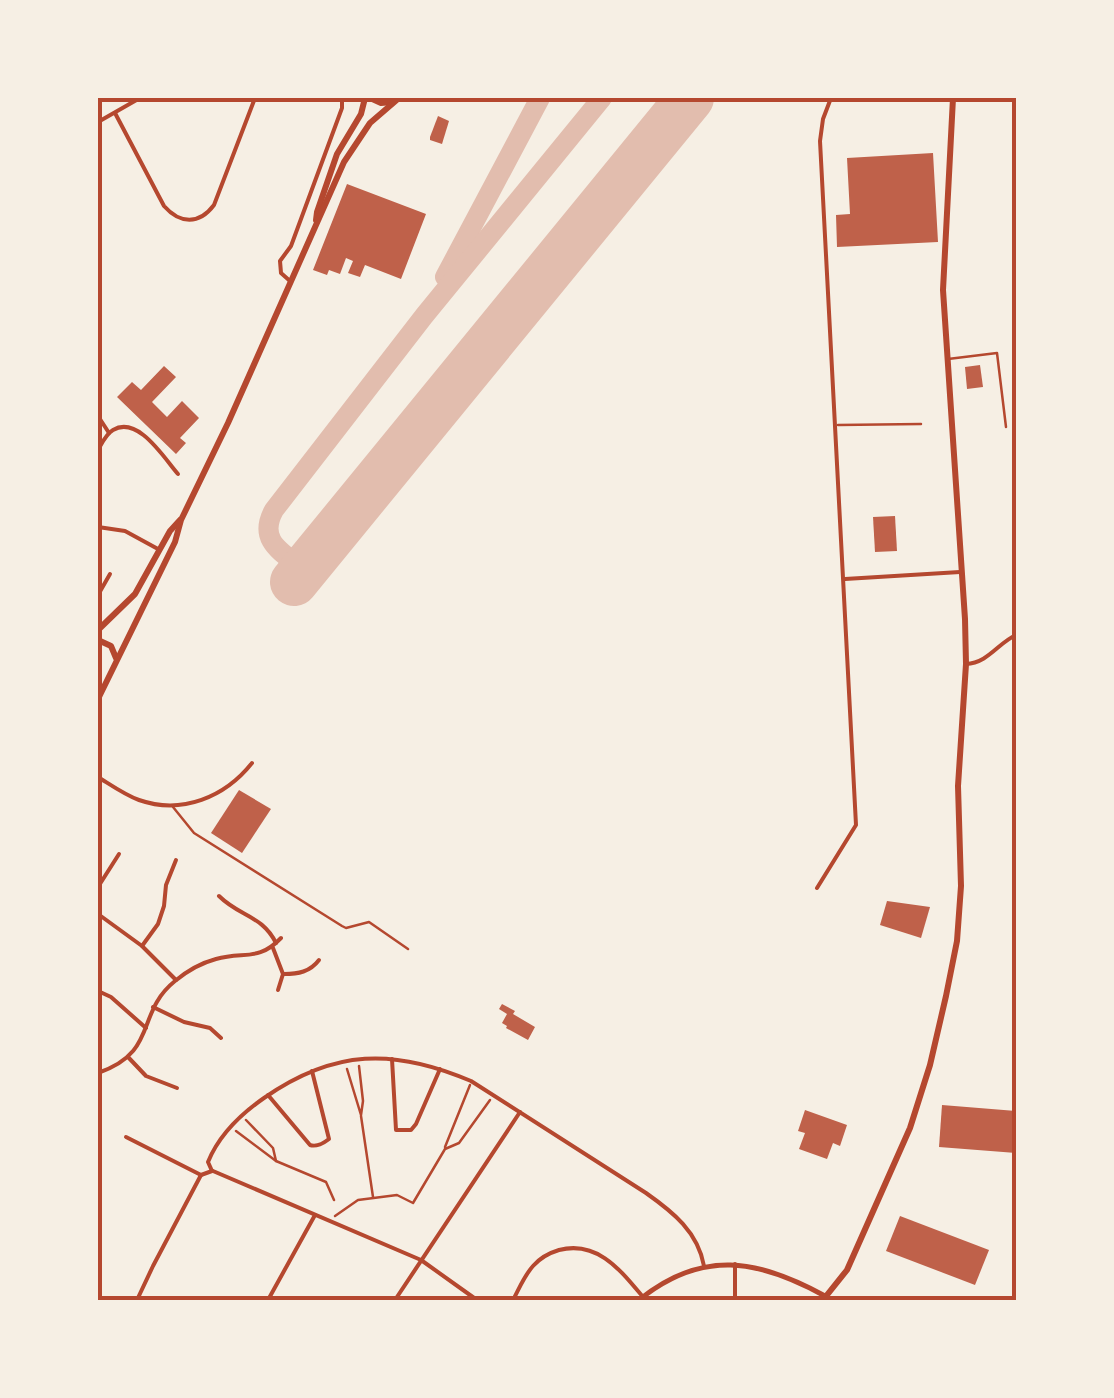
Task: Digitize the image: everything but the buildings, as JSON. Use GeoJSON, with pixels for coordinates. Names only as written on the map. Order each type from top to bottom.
{"type":"FeatureCollection","features":[{"type":"Feature","properties":{"kind":"main road"},"geometry":{"type":"LineString","coordinates":[[316,221],[335,158],[368,98],[381,103],[396,100]]}},
{"type":"Feature","properties":{"kind":"main road"},"geometry":{"type":"LineString","coordinates":[[824,1298],[847,1270],[910,1128],[930,1065],[957,941],[962,886],[958,786],[966,664],[943,290],[953,98]]}},
{"type":"Feature","properties":{"kind":"main road"},"geometry":{"type":"LineString","coordinates":[[98,699],[175,542],[181,520],[353,145],[374,118],[396,100]]}},
{"type":"Feature","properties":{"kind":"main road"},"geometry":{"type":"LineString","coordinates":[[98,630],[131,598],[170,530],[181,520]]}},
{"type":"Feature","properties":{"kind":"main road"},"geometry":{"type":"LineString","coordinates":[[98,640],[111,646],[116,659]]}},
{"type":"Feature","properties":{"kind":"street"},"geometry":{"type":"LineString","coordinates":[[98,122],[136,98]]}},
{"type":"Feature","properties":{"kind":"street"},"geometry":{"type":"LineString","coordinates":[[115,113],[164,206],[177,218],[193,220],[205,216],[214,205],[255,98]]}},
{"type":"Feature","properties":{"kind":"street"},"geometry":{"type":"LineString","coordinates":[[290,280],[281,273],[280,263],[291,246],[342,108],[342,98]]}},
{"type":"Feature","properties":{"kind":"street"},"geometry":{"type":"LineString","coordinates":[[817,888],[856,825],[820,141],[832,98]]}},
{"type":"Feature","properties":{"kind":"street"},"geometry":{"type":"LineString","coordinates":[[98,416],[109,434]]}},
{"type":"Feature","properties":{"kind":"street"},"geometry":{"type":"LineString","coordinates":[[98,450],[109,434],[123,426],[136,429],[178,474]]}},
{"type":"Feature","properties":{"kind":"street"},"geometry":{"type":"LineString","coordinates":[[98,527],[124,532],[160,550]]}},
{"type":"Feature","properties":{"kind":"street"},"geometry":{"type":"LineString","coordinates":[[845,579],[962,572]]}},
{"type":"Feature","properties":{"kind":"street"},"geometry":{"type":"LineString","coordinates":[[98,593],[110,574]]}},
{"type":"Feature","properties":{"kind":"street"},"geometry":{"type":"LineString","coordinates":[[966,664],[980,662],[1016,635]]}},
{"type":"Feature","properties":{"kind":"street"},"geometry":{"type":"LineString","coordinates":[[98,777],[143,802],[171,806],[210,798],[234,782],[252,763]]}},
{"type":"Feature","properties":{"kind":"street"},"geometry":{"type":"LineString","coordinates":[[98,886],[119,854]]}},
{"type":"Feature","properties":{"kind":"street"},"geometry":{"type":"LineString","coordinates":[[142,946],[158,924],[166,884],[176,860]]}},
{"type":"Feature","properties":{"kind":"street"},"geometry":{"type":"LineString","coordinates":[[219,896],[230,907],[269,929],[277,942],[283,974],[278,990]]}},
{"type":"Feature","properties":{"kind":"street"},"geometry":{"type":"LineString","coordinates":[[98,914],[142,946],[176,980]]}},
{"type":"Feature","properties":{"kind":"street"},"geometry":{"type":"LineString","coordinates":[[98,1074],[128,1058],[139,1046],[153,1007],[176,980],[218,958],[257,954],[277,942]]}},
{"type":"Feature","properties":{"kind":"street"},"geometry":{"type":"LineString","coordinates":[[283,974],[303,972],[320,960]]}},
{"type":"Feature","properties":{"kind":"street"},"geometry":{"type":"LineString","coordinates":[[98,991],[111,997],[146,1028]]}},
{"type":"Feature","properties":{"kind":"street"},"geometry":{"type":"LineString","coordinates":[[153,1007],[184,1022],[210,1028],[220,1038]]}},
{"type":"Feature","properties":{"kind":"street"},"geometry":{"type":"LineString","coordinates":[[128,1058],[146,1076],[177,1088]]}},
{"type":"Feature","properties":{"kind":"street"},"geometry":{"type":"LineString","coordinates":[[392,1059],[396,1130],[411,1130],[416,1124],[440,1069]]}},
{"type":"Feature","properties":{"kind":"street"},"geometry":{"type":"LineString","coordinates":[[212,1171],[208,1162],[211,1154],[231,1127],[288,1080],[344,1060],[392,1059],[440,1069],[471,1082],[630,1182],[675,1215],[698,1245],[704,1266]]}},
{"type":"Feature","properties":{"kind":"street"},"geometry":{"type":"LineString","coordinates":[[268,1095],[310,1144],[325,1142],[328,1135],[312,1071]]}},
{"type":"Feature","properties":{"kind":"street"},"geometry":{"type":"LineString","coordinates":[[395,1300],[520,1112]]}},
{"type":"Feature","properties":{"kind":"street"},"geometry":{"type":"LineString","coordinates":[[126,1137],[201,1174],[212,1171],[421,1260],[477,1300]]}},
{"type":"Feature","properties":{"kind":"street"},"geometry":{"type":"LineString","coordinates":[[137,1300],[201,1174]]}},
{"type":"Feature","properties":{"kind":"street"},"geometry":{"type":"LineString","coordinates":[[268,1300],[314,1215]]}},
{"type":"Feature","properties":{"kind":"street"},"geometry":{"type":"LineString","coordinates":[[514,1300],[534,1264],[565,1248],[595,1251],[610,1262],[641,1299],[670,1280],[704,1266],[735,1264],[778,1274],[824,1298]]}},
{"type":"Feature","properties":{"kind":"street"},"geometry":{"type":"LineString","coordinates":[[735,1264],[736,1300]]}},
{"type":"Feature","properties":{"kind":"lane"},"geometry":{"type":"LineString","coordinates":[[946,359],[997,353],[1006,427]]}},
{"type":"Feature","properties":{"kind":"lane"},"geometry":{"type":"LineString","coordinates":[[836,426],[921,424]]}},
{"type":"Feature","properties":{"kind":"lane"},"geometry":{"type":"LineString","coordinates":[[171,806],[194,833],[342,926],[369,922],[408,949]]}},
{"type":"Feature","properties":{"kind":"path"},"geometry":{"type":"LineString","coordinates":[[344,1060],[361,1115],[373,1198]]}},
{"type":"Feature","properties":{"kind":"path"},"geometry":{"type":"LineString","coordinates":[[358,1060],[361,1115]]}},
{"type":"Feature","properties":{"kind":"path"},"geometry":{"type":"LineString","coordinates":[[330,1222],[358,1200],[398,1196],[413,1203],[445,1149],[471,1082]]}},
{"type":"Feature","properties":{"kind":"path"},"geometry":{"type":"LineString","coordinates":[[445,1149],[459,1143],[494,1095]]}},
{"type":"Feature","properties":{"kind":"path"},"geometry":{"type":"LineString","coordinates":[[242,1116],[273,1148],[276,1161]]}},
{"type":"Feature","properties":{"kind":"path"},"geometry":{"type":"LineString","coordinates":[[231,1127],[276,1161],[326,1182],[334,1200]]}},
{"type":"Feature","properties":{"kind":"taxiway"},"geometry":{"type":"LineString","coordinates":[[445,277],[540,98]]}},
{"type":"Feature","properties":{"kind":"taxiway"},"geometry":{"type":"LineString","coordinates":[[304,570],[270,538],[268,530],[274,510],[424,316],[602,98]]}},
{"type":"Feature","properties":{"kind":"taxiway"},"geometry":{"type":"LineString","coordinates":[[671,98],[672,119]]}},
{"type":"Feature","properties":{"kind":"runway"},"geometry":{"type":"LineString","coordinates":[[294,582],[690,98]]}}]}
